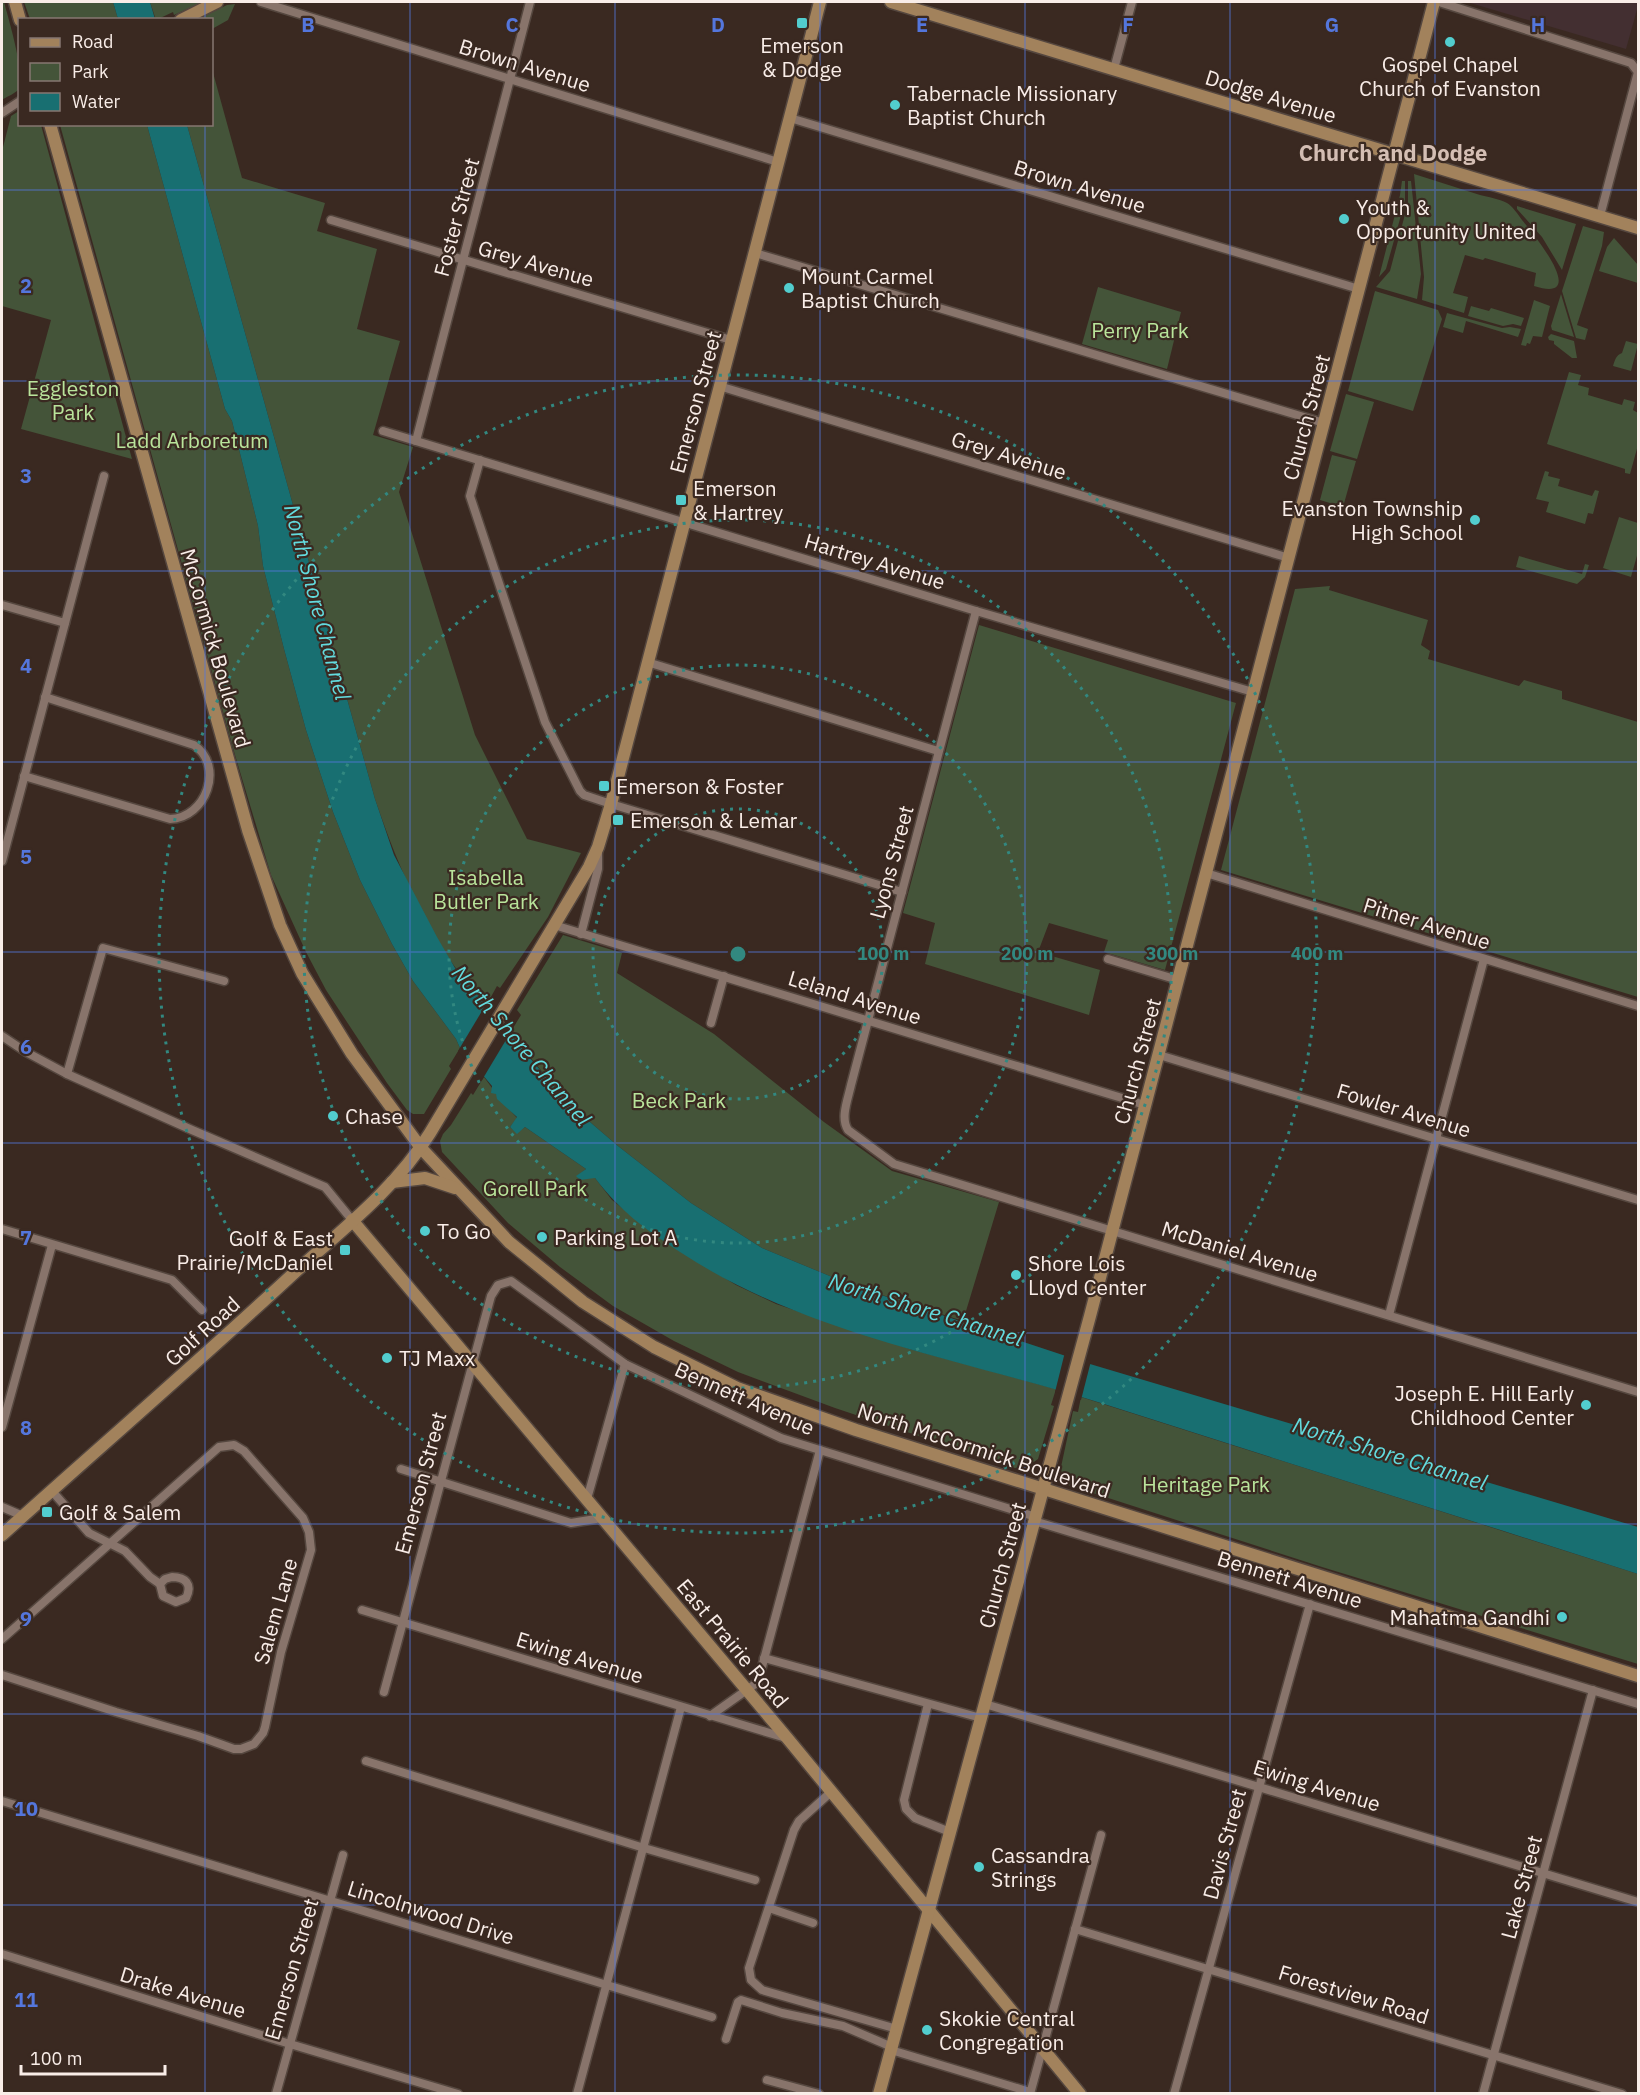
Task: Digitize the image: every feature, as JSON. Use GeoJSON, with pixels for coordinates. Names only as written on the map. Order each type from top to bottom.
{"type":"FeatureCollection","features":[{"type":"Feature","properties":{"kind":"main road"},"geometry":{"type":"LineString","coordinates":[[15,2],[19,18]]}},
{"type":"Feature","properties":{"kind":"main road"},"geometry":{"type":"LineString","coordinates":[[185,18],[217,2]]}},
{"type":"Feature","properties":{"kind":"main road","name":"Emerson Street"},"geometry":{"type":"LineString","coordinates":[[421,1148],[589,867],[598,847],[820,2]]}},
{"type":"Feature","properties":{"kind":"main road","name":"Dodge Avenue"},"geometry":{"type":"LineString","coordinates":[[891,2],[1638,228]]}},
{"type":"Feature","properties":{"kind":"main road","name":"Church Street"},"geometry":{"type":"LineString","coordinates":[[879,2094],[1113,1230],[1434,2]]}},
{"type":"Feature","properties":{"kind":"main road","name":"McCormick Boulevard"},"geometry":{"type":"LineString","coordinates":[[51,126],[248,830],[279,925],[316,996],[352,1054],[421,1148]]}},
{"type":"Feature","properties":{"kind":"main road","name":"Golf Road"},"geometry":{"type":"LineString","coordinates":[[2,1535],[229,1334],[392,1182],[421,1148]]}},
{"type":"Feature","properties":{"kind":"main road","name":"North McCormick Boulevard"},"geometry":{"type":"LineString","coordinates":[[421,1148],[509,1242],[557,1282],[616,1324],[654,1347],[737,1388],[856,1430],[1043,1490],[1638,1676]]}},
{"type":"Feature","properties":{"kind":"main road"},"geometry":{"type":"LineString","coordinates":[[392,1182],[428,1178],[461,1190]]}},
{"type":"Feature","properties":{"kind":"main road","name":"East Prairie Road"},"geometry":{"type":"LineString","coordinates":[[352,1220],[788,1739],[1080,2094]]}},
{"type":"Feature","properties":{"kind":"street","name":"Brown Avenue"},"geometry":{"type":"LineString","coordinates":[[261,2],[778,162]]}},
{"type":"Feature","properties":{"kind":"street","name":"Foster Street"},"geometry":{"type":"LineString","coordinates":[[416,441],[530,2]]}},
{"type":"Feature","properties":{"kind":"street"},"geometry":{"type":"LineString","coordinates":[[1114,69],[1132,2]]}},
{"type":"Feature","properties":{"kind":"street"},"geometry":{"type":"LineString","coordinates":[[1439,2],[1631,63],[1638,72],[1600,216]]}},
{"type":"Feature","properties":{"kind":"street"},"geometry":{"type":"LineString","coordinates":[[2,113],[18,102]]}},
{"type":"Feature","properties":{"kind":"street","name":"Brown Avenue"},"geometry":{"type":"LineString","coordinates":[[790,117],[1359,289]]}},
{"type":"Feature","properties":{"kind":"street","name":"Grey Avenue"},"geometry":{"type":"LineString","coordinates":[[331,220],[731,340]]}},
{"type":"Feature","properties":{"kind":"street"},"geometry":{"type":"LineString","coordinates":[[754,253],[1324,423]]}},
{"type":"Feature","properties":{"kind":"street","name":"Grey Avenue"},"geometry":{"type":"LineString","coordinates":[[719,386],[1288,558]]}},
{"type":"Feature","properties":{"kind":"street","name":"Hartrey Avenue"},"geometry":{"type":"LineString","coordinates":[[383,431],[1253,693]]}},
{"type":"Feature","properties":{"kind":"street"},"geometry":{"type":"LineString","coordinates":[[480,460],[470,496],[545,722],[580,791],[584,795],[611,804],[902,892]]}},
{"type":"Feature","properties":{"kind":"street"},"geometry":{"type":"LineString","coordinates":[[2,861],[104,476]]}},
{"type":"Feature","properties":{"kind":"street"},"geometry":{"type":"LineString","coordinates":[[2,605],[64,624]]}},
{"type":"Feature","properties":{"kind":"street","name":"Lyons Street"},"geometry":{"type":"LineString","coordinates":[[844,1123],[868,1020],[976,611]]}},
{"type":"Feature","properties":{"kind":"street"},"geometry":{"type":"LineString","coordinates":[[647,662],[938,750]]}},
{"type":"Feature","properties":{"kind":"street"},"geometry":{"type":"LineString","coordinates":[[24,776],[170,819],[179,818],[193,810],[205,797],[208,787],[209,766],[201,750],[194,745],[45,697]]}},
{"type":"Feature","properties":{"kind":"street","name":"Emerson Street"},"geometry":{"type":"LineString","coordinates":[[582,934],[598,869],[598,847]]}},
{"type":"Feature","properties":{"kind":"street","name":"Pitner Avenue"},"geometry":{"type":"LineString","coordinates":[[1206,873],[1638,1006]]}},
{"type":"Feature","properties":{"kind":"street","name":"Leland Avenue"},"geometry":{"type":"LineString","coordinates":[[554,925],[1145,1105]]}},
{"type":"Feature","properties":{"kind":"street"},"geometry":{"type":"LineString","coordinates":[[67,1074],[103,948],[224,981]]}},
{"type":"Feature","properties":{"kind":"street"},"geometry":{"type":"LineString","coordinates":[[1108,959],[1178,980]]}},
{"type":"Feature","properties":{"kind":"street"},"geometry":{"type":"LineString","coordinates":[[1389,1315],[1484,959]]}},
{"type":"Feature","properties":{"kind":"street"},"geometry":{"type":"LineString","coordinates":[[711,1023],[724,976]]}},
{"type":"Feature","properties":{"kind":"street"},"geometry":{"type":"LineString","coordinates":[[2,1036],[26,1053],[67,1074],[325,1187],[352,1220]]}},
{"type":"Feature","properties":{"kind":"street","name":"Fowler Avenue"},"geometry":{"type":"LineString","coordinates":[[1159,1055],[1638,1200]]}},
{"type":"Feature","properties":{"kind":"street","name":"McDaniel Avenue"},"geometry":{"type":"LineString","coordinates":[[844,1123],[848,1130],[894,1164],[1638,1392]]}},
{"type":"Feature","properties":{"kind":"street"},"geometry":{"type":"LineString","coordinates":[[2,1229],[172,1280],[201,1310]]}},
{"type":"Feature","properties":{"kind":"street"},"geometry":{"type":"LineString","coordinates":[[2,1427],[52,1245]]}},
{"type":"Feature","properties":{"kind":"street","name":"Bennett Avenue"},"geometry":{"type":"LineString","coordinates":[[498,1285],[511,1281],[625,1364],[781,1438],[1035,1519],[1638,1704]]}},
{"type":"Feature","properties":{"kind":"street","name":"Emerson Street"},"geometry":{"type":"LineString","coordinates":[[384,1692],[472,1362],[491,1296],[498,1285]]}},
{"type":"Feature","properties":{"kind":"street"},"geometry":{"type":"LineString","coordinates":[[587,1499],[625,1364]]}},
{"type":"Feature","properties":{"kind":"street","name":"Salem Lane"},"geometry":{"type":"LineString","coordinates":[[2,1639],[214,1451],[225,1445],[234,1445],[244,1452],[307,1524],[311,1550],[280,1652],[265,1727],[259,1739],[248,1747],[234,1749],[2,1675]]}},
{"type":"Feature","properties":{"kind":"street"},"geometry":{"type":"LineString","coordinates":[[710,1716],[758,1682],[820,1450]]}},
{"type":"Feature","properties":{"kind":"street"},"geometry":{"type":"LineString","coordinates":[[401,1469],[571,1523],[602,1518]]}},
{"type":"Feature","properties":{"kind":"street"},"geometry":{"type":"LineString","coordinates":[[51,1490],[88,1533],[131,1556],[150,1577],[160,1584]]}},
{"type":"Feature","properties":{"kind":"street"},"geometry":{"type":"LineString","coordinates":[[2,1507],[23,1516]]}},
{"type":"Feature","properties":{"kind":"street","name":"Davis Street"},"geometry":{"type":"LineString","coordinates":[[1174,2094],[1310,1604]]}},
{"type":"Feature","properties":{"kind":"street","name":"Ewing Avenue"},"geometry":{"type":"LineString","coordinates":[[362,1610],[788,1739]]}},
{"type":"Feature","properties":{"kind":"street"},"geometry":{"type":"LineString","coordinates":[[764,1658],[981,1718]]}},
{"type":"Feature","properties":{"kind":"street","name":"Lake Street"},"geometry":{"type":"LineString","coordinates":[[1483,2094],[1593,1690]]}},
{"type":"Feature","properties":{"kind":"street"},"geometry":{"type":"LineString","coordinates":[[928,1704],[904,1800],[906,1809],[915,1818],[950,1832]]}},
{"type":"Feature","properties":{"kind":"street","name":"Ewing Avenue"},"geometry":{"type":"LineString","coordinates":[[985,1704],[1638,1902]]}},
{"type":"Feature","properties":{"kind":"street"},"geometry":{"type":"LineString","coordinates":[[577,2094],[681,1707]]}},
{"type":"Feature","properties":{"kind":"street"},"geometry":{"type":"LineString","coordinates":[[366,1761],[644,1848],[755,1880]]}},
{"type":"Feature","properties":{"kind":"street"},"geometry":{"type":"LineString","coordinates":[[831,1792],[799,1821],[749,1968],[751,1980],[762,1990],[897,2029]]}},
{"type":"Feature","properties":{"kind":"street","name":"Lincolnwood Drive"},"geometry":{"type":"LineString","coordinates":[[2,1801],[712,2017]]}},
{"type":"Feature","properties":{"kind":"street"},"geometry":{"type":"LineString","coordinates":[[726,2039],[738,2002],[741,2000],[782,2013],[843,2026],[892,2048],[1030,2093],[1101,1835]]}},
{"type":"Feature","properties":{"kind":"street","name":"Emerson Street"},"geometry":{"type":"LineString","coordinates":[[276,2094],[343,1855]]}},
{"type":"Feature","properties":{"kind":"street"},"geometry":{"type":"LineString","coordinates":[[769,1908],[813,1923]]}},
{"type":"Feature","properties":{"kind":"street","name":"Forestview Road"},"geometry":{"type":"LineString","coordinates":[[1075,1929],[1622,2094]]}},
{"type":"Feature","properties":{"kind":"street","name":"Drake Avenue"},"geometry":{"type":"LineString","coordinates":[[2,1954],[458,2094]]}},
{"type":"Feature","properties":{"kind":"street"},"geometry":{"type":"LineString","coordinates":[[767,2080],[819,2094]]}},
{"type":"Feature","properties":{"kind":"shaded area"},"geometry":{"type":"Polygon","coordinates":[[[1467,2],[1638,2],[1638,6],[1626,49],[1467,2]]]}},
{"type":"Feature","properties":{"kind":"green space"},"geometry":{"type":"Polygon","coordinates":[[[2,2],[4,2],[18,56],[18,90],[2,100],[2,2]]]}},
{"type":"Feature","properties":{"kind":"green space"},"geometry":{"type":"Polygon","coordinates":[[[24,2],[113,2],[118,18],[30,18],[24,2]]]}},
{"type":"Feature","properties":{"kind":"green space"},"geometry":{"type":"Polygon","coordinates":[[[150,2],[203,2],[174,15],[173,12],[155,18],[150,2]]]}},
{"type":"Feature","properties":{"kind":"green space"},"geometry":{"type":"Polygon","coordinates":[[[235,4],[228,20],[213,28],[213,18],[200,18],[227,5],[235,4]]]}},
{"type":"Feature","properties":{"kind":"green space","name":"Isabella Butler Park"},"geometry":{"type":"Polygon","coordinates":[[[213,73],[242,178],[325,203],[317,231],[377,249],[357,329],[400,341],[373,435],[413,447],[399,492],[475,735],[527,839],[581,853],[548,917],[500,988],[497,986],[487,1004],[468,984],[434,935],[407,881],[375,799],[187,126],[213,126],[213,73]]]}},
{"type":"Feature","properties":{"kind":"green space","name":"Eggleston Park"},"geometry":{"type":"Polygon","coordinates":[[[18,112],[18,126],[41,126],[132,459],[21,429],[51,320],[2,306],[2,151],[11,116],[18,112]]]}},
{"type":"Feature","properties":{"kind":"green space","name":"Ladd Arboretum"},"geometry":{"type":"Polygon","coordinates":[[[60,126],[147,126],[225,409],[232,421],[258,526],[263,566],[284,649],[306,730],[333,812],[360,880],[392,944],[413,981],[456,1039],[460,1048],[449,1066],[451,1069],[424,1114],[413,1114],[407,1110],[326,990],[271,875],[235,755],[60,126]]]}},
{"type":"Feature","properties":{"kind":"green space"},"geometry":{"type":"Polygon","coordinates":[[[1414,174],[1509,204],[1546,251],[1558,276],[1558,285],[1550,289],[1534,286],[1536,273],[1485,258],[1483,260],[1465,255],[1453,293],[1468,297],[1464,313],[1422,300],[1424,277],[1414,174]]]}},
{"type":"Feature","properties":{"kind":"green space"},"geometry":{"type":"Polygon","coordinates":[[[1402,181],[1405,181],[1405,201],[1386,269],[1379,277],[1400,195],[1402,181]]]}},
{"type":"Feature","properties":{"kind":"green space"},"geometry":{"type":"Polygon","coordinates":[[[1408,181],[1411,181],[1421,274],[1417,299],[1376,287],[1390,271],[1408,203],[1408,181]]]}},
{"type":"Feature","properties":{"kind":"green space"},"geometry":{"type":"Polygon","coordinates":[[[1517,206],[1576,224],[1562,270],[1542,237],[1517,209],[1517,206]]]}},
{"type":"Feature","properties":{"kind":"green space"},"geometry":{"type":"Polygon","coordinates":[[[1583,226],[1604,232],[1602,246],[1577,325],[1588,329],[1585,340],[1576,338],[1562,291],[1583,226]]]}},
{"type":"Feature","properties":{"kind":"green space"},"geometry":{"type":"Polygon","coordinates":[[[1614,238],[1638,265],[1638,283],[1599,271],[1607,247],[1614,238]]]}},
{"type":"Feature","properties":{"kind":"green space","name":"Perry Park"},"geometry":{"type":"Polygon","coordinates":[[[1098,287],[1181,312],[1167,369],[1082,344],[1098,287]]]}},
{"type":"Feature","properties":{"kind":"green space"},"geometry":{"type":"Polygon","coordinates":[[[1375,291],[1438,310],[1442,319],[1413,411],[1348,391],[1375,291]]]}},
{"type":"Feature","properties":{"kind":"green space"},"geometry":{"type":"Polygon","coordinates":[[[1561,294],[1574,337],[1552,330],[1551,326],[1561,294]]]}},
{"type":"Feature","properties":{"kind":"green space"},"geometry":{"type":"Polygon","coordinates":[[[1534,300],[1550,306],[1542,337],[1533,336],[1530,344],[1521,345],[1534,300]]]}},
{"type":"Feature","properties":{"kind":"green space"},"geometry":{"type":"Polygon","coordinates":[[[1471,306],[1489,311],[1491,308],[1524,318],[1521,326],[1513,324],[1503,326],[1468,316],[1471,306]]]}},
{"type":"Feature","properties":{"kind":"green space"},"geometry":{"type":"Polygon","coordinates":[[[1447,313],[1502,328],[1521,329],[1518,337],[1466,321],[1463,333],[1443,327],[1447,313]]]}},
{"type":"Feature","properties":{"kind":"green space"},"geometry":{"type":"Polygon","coordinates":[[[1551,334],[1574,341],[1577,358],[1572,358],[1554,344],[1554,341],[1549,340],[1548,337],[1551,334]]]}},
{"type":"Feature","properties":{"kind":"green space"},"geometry":{"type":"Polygon","coordinates":[[[1626,341],[1638,344],[1631,371],[1613,366],[1617,356],[1622,353],[1626,341]]]}},
{"type":"Feature","properties":{"kind":"green space"},"geometry":{"type":"Polygon","coordinates":[[[1569,372],[1581,375],[1578,385],[1589,388],[1588,395],[1622,405],[1624,399],[1635,402],[1633,410],[1638,413],[1638,445],[1630,474],[1625,473],[1625,469],[1547,444],[1569,372]]]}},
{"type":"Feature","properties":{"kind":"green space"},"geometry":{"type":"Polygon","coordinates":[[[1346,394],[1374,402],[1357,459],[1330,451],[1346,394]]]}},
{"type":"Feature","properties":{"kind":"green space"},"geometry":{"type":"Polygon","coordinates":[[[1332,455],[1356,461],[1343,507],[1320,500],[1332,455]]]}},
{"type":"Feature","properties":{"kind":"green space"},"geometry":{"type":"Polygon","coordinates":[[[1545,471],[1549,472],[1548,476],[1560,479],[1558,486],[1592,496],[1595,490],[1599,491],[1593,514],[1588,513],[1585,524],[1546,512],[1549,502],[1536,499],[1545,471]]]}},
{"type":"Feature","properties":{"kind":"green space"},"geometry":{"type":"Polygon","coordinates":[[[1619,517],[1638,523],[1638,552],[1631,577],[1603,568],[1619,517]]]}},
{"type":"Feature","properties":{"kind":"green space"},"geometry":{"type":"Polygon","coordinates":[[[1519,556],[1582,574],[1585,564],[1589,565],[1585,577],[1577,584],[1516,567],[1519,556]]]}},
{"type":"Feature","properties":{"kind":"green space"},"geometry":{"type":"Polygon","coordinates":[[[1330,586],[1329,590],[1428,620],[1421,645],[1430,651],[1428,659],[1519,686],[1524,680],[1562,691],[1562,699],[1638,722],[1638,997],[1221,870],[1295,589],[1330,586]]]}},
{"type":"Feature","properties":{"kind":"green space"},"geometry":{"type":"Polygon","coordinates":[[[979,625],[1236,703],[1165,970],[1104,952],[1108,940],[1049,923],[1038,952],[1100,970],[1089,1015],[925,964],[935,923],[903,913],[979,625]]]}},
{"type":"Feature","properties":{"kind":"green space","name":"Beck Park"},"geometry":{"type":"Polygon","coordinates":[[[563,935],[622,953],[617,973],[714,1034],[824,1122],[892,1171],[999,1202],[963,1321],[854,1286],[762,1248],[691,1203],[569,1104],[510,1033],[521,1015],[517,1010],[563,935]]]}},
{"type":"Feature","properties":{"kind":"green space","name":"Gorell Park"},"geometry":{"type":"Polygon","coordinates":[[[484,1077],[517,1118],[510,1127],[517,1133],[525,1127],[586,1169],[577,1176],[595,1178],[612,1200],[663,1240],[736,1285],[776,1304],[910,1349],[1056,1389],[1051,1405],[1054,1406],[1038,1459],[1028,1466],[1015,1468],[835,1408],[738,1372],[674,1341],[613,1306],[560,1267],[508,1223],[442,1152],[440,1141],[443,1134],[484,1077]]]}},
{"type":"Feature","properties":{"kind":"green space","name":"Heritage Park"},"geometry":{"type":"Polygon","coordinates":[[[1081,1397],[1638,1574],[1638,1664],[1322,1567],[1068,1485],[1062,1477],[1061,1467],[1073,1411],[1078,1412],[1081,1397]]]}},
{"type":"Feature","properties":{"kind":"water"},"geometry":{"type":"Polygon","coordinates":[[[113,2],[150,2],[155,18],[118,18],[113,2]]]}},
{"type":"Feature","properties":{"kind":"water","name":"North Shore Channel"},"geometry":{"type":"Polygon","coordinates":[[[147,126],[187,126],[375,799],[394,855],[455,968],[569,1104],[618,1146],[691,1203],[762,1248],[854,1286],[1090,1364],[1638,1527],[1638,1574],[1104,1404],[832,1325],[729,1281],[680,1252],[634,1219],[595,1178],[580,1180],[576,1176],[586,1169],[525,1127],[517,1134],[510,1127],[517,1117],[497,1099],[496,1094],[491,1093],[492,1086],[460,1048],[456,1039],[413,981],[360,880],[333,812],[306,730],[263,566],[258,526],[232,421],[225,409],[147,126]]]}},
{"type":"Feature","properties":{"kind":"pier"},"geometry":{"type":"Polygon","coordinates":[[[488,1001],[512,1030],[482,1080],[458,1051],[488,1001]]]}},
{"type":"Feature","properties":{"kind":"pier"},"geometry":{"type":"Polygon","coordinates":[[[1065,1352],[1091,1361],[1081,1400],[1055,1392],[1065,1352]]]}},
{"type":"Feature","properties":{"kind":"place","name":"Emerson & Dodge"},"geometry":{"type":"Point","coordinates":[802,23]}},
{"type":"Feature","properties":{"kind":"place","name":"Gospel Chapel Church of Evanston"},"geometry":{"type":"Point","coordinates":[1450,42]}},
{"type":"Feature","properties":{"kind":"place","name":"Tabernacle Missionary Baptist Church"},"geometry":{"type":"Point","coordinates":[895,105]}},
{"type":"Feature","properties":{"kind":"place","name":"Youth & Opportunity United"},"geometry":{"type":"Point","coordinates":[1344,219]}},
{"type":"Feature","properties":{"kind":"place","name":"Mount Carmel Baptist Church"},"geometry":{"type":"Point","coordinates":[789,288]}},
{"type":"Feature","properties":{"kind":"place","name":"Emerson & Hartrey"},"geometry":{"type":"Point","coordinates":[681,500]}},
{"type":"Feature","properties":{"kind":"place","name":"Evanston Township High School"},"geometry":{"type":"Point","coordinates":[1475,520]}},
{"type":"Feature","properties":{"kind":"place","name":"Emerson & Foster"},"geometry":{"type":"Point","coordinates":[604,786]}},
{"type":"Feature","properties":{"kind":"place","name":"Emerson & Lemar"},"geometry":{"type":"Point","coordinates":[618,820]}},
{"type":"Feature","properties":{"kind":"place","name":"Chase"},"geometry":{"type":"Point","coordinates":[333,1116]}},
{"type":"Feature","properties":{"kind":"place","name":"To Go"},"geometry":{"type":"Point","coordinates":[425,1231]}},
{"type":"Feature","properties":{"kind":"place","name":"Parking Lot A"},"geometry":{"type":"Point","coordinates":[542,1237]}},
{"type":"Feature","properties":{"kind":"place","name":"Golf & East Prairie/McDaniel"},"geometry":{"type":"Point","coordinates":[345,1250]}},
{"type":"Feature","properties":{"kind":"place","name":"Shore Lois Lloyd Center"},"geometry":{"type":"Point","coordinates":[1016,1275]}},
{"type":"Feature","properties":{"kind":"place","name":"TJ Maxx"},"geometry":{"type":"Point","coordinates":[387,1358]}},
{"type":"Feature","properties":{"kind":"place","name":"Joseph E. Hill Early Childhood Center"},"geometry":{"type":"Point","coordinates":[1586,1405]}},
{"type":"Feature","properties":{"kind":"place","name":"Golf & Salem"},"geometry":{"type":"Point","coordinates":[47,1512]}},
{"type":"Feature","properties":{"kind":"place","name":"Mahatma Gandhi"},"geometry":{"type":"Point","coordinates":[1562,1617]}},
{"type":"Feature","properties":{"kind":"place","name":"Cassandra Strings"},"geometry":{"type":"Point","coordinates":[979,1867]}},
{"type":"Feature","properties":{"kind":"place","name":"Skokie Central Congregation"},"geometry":{"type":"Point","coordinates":[927,2030]}},
{"type":"Feature","properties":{"kind":"district","name":"Church and Dodge"},"geometry":{"type":"Point","coordinates":[1393,152]}}]}
